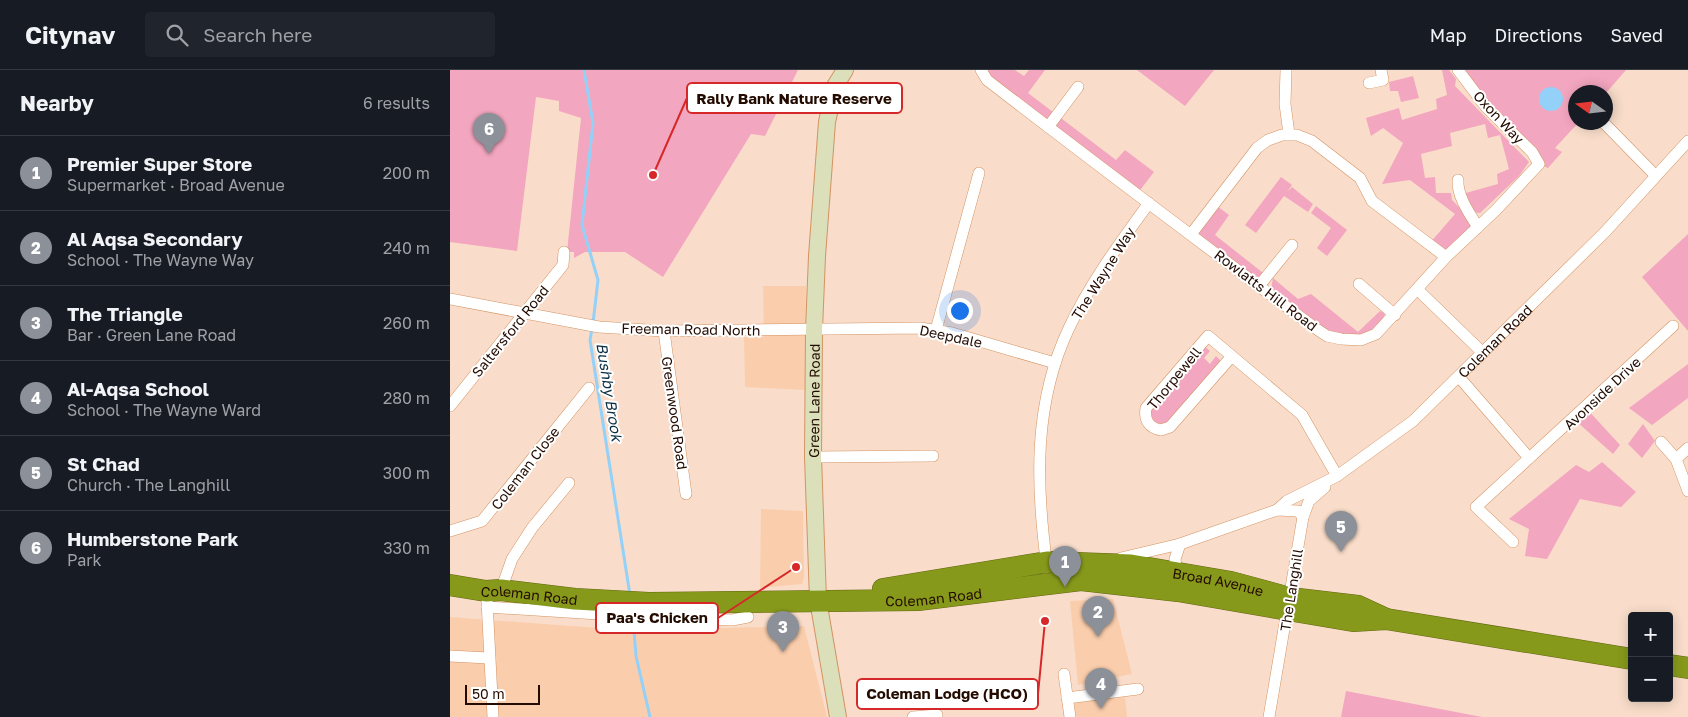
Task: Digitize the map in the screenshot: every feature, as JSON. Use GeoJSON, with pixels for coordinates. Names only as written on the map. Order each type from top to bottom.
{"type":"FeatureCollection","features":[{"type":"Feature","properties":{"kind":"highway","name":"Broad Avenue"},"geometry":{"type":"LineString","coordinates":[[1047,562],[1131,565],[1178,582]]}},
{"type":"Feature","properties":{"kind":"highway","name":"Coleman Road"},"geometry":{"type":"LineString","coordinates":[[818,600],[1047,562]]}},
{"type":"Feature","properties":{"kind":"highway","name":"Broad Avenue"},"geometry":{"type":"LineString","coordinates":[[1050,583],[1081,580],[1231,582],[1289,604],[1358,606],[1386,619],[1628,658]]}},
{"type":"Feature","properties":{"kind":"highway","name":"Coleman Road"},"geometry":{"type":"LineString","coordinates":[[450,585],[491,596],[618,610],[647,610],[818,600],[918,600],[1050,583]]}},
{"type":"Feature","properties":{"kind":"highway"},"geometry":{"type":"LineString","coordinates":[[1673,666],[1688,668]]}},
{"type":"Feature","properties":{"kind":"street","name":"Green Lane Road"},"geometry":{"type":"LineString","coordinates":[[838,717],[818,600],[814,457],[814,330],[817,256],[827,122],[835,86],[845,70]]}},
{"type":"Feature","properties":{"kind":"street","name":"Rowlatts Hill Road"},"geometry":{"type":"LineString","coordinates":[[981,70],[987,80],[1048,127],[1327,336],[1360,340],[1376,334],[1446,257],[1539,164]]}},
{"type":"Feature","properties":{"kind":"street"},"geometry":{"type":"LineString","coordinates":[[1286,70],[1285,104],[1289,134]]}},
{"type":"Feature","properties":{"kind":"street"},"geometry":{"type":"LineString","coordinates":[[1369,83],[1383,80],[1381,70]]}},
{"type":"Feature","properties":{"kind":"street","name":"Oxon Way"},"geometry":{"type":"LineString","coordinates":[[1458,70],[1486,107],[1532,152],[1539,164]]}},
{"type":"Feature","properties":{"kind":"street"},"geometry":{"type":"LineString","coordinates":[[1048,127],[1078,87]]}},
{"type":"Feature","properties":{"kind":"street"},"geometry":{"type":"LineString","coordinates":[[1611,130],[1655,175]]}},
{"type":"Feature","properties":{"kind":"street"},"geometry":{"type":"LineString","coordinates":[[1192,234],[1244,164],[1262,144],[1275,137],[1289,134],[1312,141],[1344,163],[1360,178],[1372,201],[1446,257]]}},
{"type":"Feature","properties":{"kind":"street","name":"Coleman Road"},"geometry":{"type":"LineString","coordinates":[[1277,510],[1287,501],[1337,476],[1413,421],[1605,232],[1688,141]]}},
{"type":"Feature","properties":{"kind":"street"},"geometry":{"type":"LineString","coordinates":[[936,330],[980,173]]}},
{"type":"Feature","properties":{"kind":"street"},"geometry":{"type":"LineString","coordinates":[[1458,180],[1462,198],[1478,226]]}},
{"type":"Feature","properties":{"kind":"street","name":"The Wayne Way"},"geometry":{"type":"LineString","coordinates":[[1050,583],[1040,505],[1038,459],[1045,402],[1055,363],[1069,327],[1088,293],[1150,203]]}},
{"type":"Feature","properties":{"kind":"street"},"geometry":{"type":"LineString","coordinates":[[1259,286],[1292,245]]}},
{"type":"Feature","properties":{"kind":"street","name":"Saltersford Road"},"geometry":{"type":"LineString","coordinates":[[450,406],[454,394],[524,314],[562,265],[564,252]]}},
{"type":"Feature","properties":{"kind":"street"},"geometry":{"type":"LineString","coordinates":[[1359,284],[1395,315]]}},
{"type":"Feature","properties":{"kind":"street"},"geometry":{"type":"LineString","coordinates":[[1418,290],[1483,353]]}},
{"type":"Feature","properties":{"kind":"street","name":"Freeman Road North"},"geometry":{"type":"LineString","coordinates":[[450,299],[599,327],[664,331],[814,330]]}},
{"type":"Feature","properties":{"kind":"street","name":"Avonside Drive"},"geometry":{"type":"LineString","coordinates":[[1514,542],[1476,507],[1673,326]]}},
{"type":"Feature","properties":{"kind":"street","name":"Deepdale"},"geometry":{"type":"LineString","coordinates":[[814,330],[904,328],[936,330],[1055,363]]}},
{"type":"Feature","properties":{"kind":"street","name":"Greenwood Road"},"geometry":{"type":"LineString","coordinates":[[664,331],[686,494]]}},
{"type":"Feature","properties":{"kind":"street","name":"Thorpewell"},"geometry":{"type":"LineString","coordinates":[[1232,356],[1170,427],[1161,430],[1149,424],[1145,417],[1146,408],[1208,336],[1232,356],[1302,415],[1337,476]]}},
{"type":"Feature","properties":{"kind":"street"},"geometry":{"type":"LineString","coordinates":[[1459,377],[1529,458]]}},
{"type":"Feature","properties":{"kind":"street","name":"Coleman Close"},"geometry":{"type":"LineString","coordinates":[[450,531],[482,521],[589,388]]}},
{"type":"Feature","properties":{"kind":"street"},"geometry":{"type":"LineString","coordinates":[[1661,442],[1676,459],[1688,491]]}},
{"type":"Feature","properties":{"kind":"street"},"geometry":{"type":"LineString","coordinates":[[1676,459],[1688,448]]}},
{"type":"Feature","properties":{"kind":"street"},"geometry":{"type":"LineString","coordinates":[[814,457],[934,456]]}},
{"type":"Feature","properties":{"kind":"street","name":"The Langhill"},"geometry":{"type":"LineString","coordinates":[[1269,717],[1303,517],[1309,501],[1337,476]]}},
{"type":"Feature","properties":{"kind":"street"},"geometry":{"type":"LineString","coordinates":[[493,717],[488,658],[491,596],[532,528],[569,483]]}},
{"type":"Feature","properties":{"kind":"street","name":"Coleman Road"},"geometry":{"type":"LineString","coordinates":[[1100,564],[1180,544],[1277,510],[1298,511],[1303,517]]}},
{"type":"Feature","properties":{"kind":"street"},"geometry":{"type":"LineString","coordinates":[[1178,582],[1175,559],[1180,544]]}},
{"type":"Feature","properties":{"kind":"street"},"geometry":{"type":"LineString","coordinates":[[647,610],[732,620],[748,617]]}},
{"type":"Feature","properties":{"kind":"street"},"geometry":{"type":"LineString","coordinates":[[450,656],[488,658]]}},
{"type":"Feature","properties":{"kind":"street"},"geometry":{"type":"LineString","coordinates":[[1064,674],[1070,717]]}},
{"type":"Feature","properties":{"kind":"street"},"geometry":{"type":"LineString","coordinates":[[1067,698],[1138,689]]}},
{"type":"Feature","properties":{"kind":"street"},"geometry":{"type":"LineString","coordinates":[[913,717],[937,714]]}},
{"type":"Feature","properties":{"kind":"shaded area"},"geometry":{"type":"Polygon","coordinates":[[[450,70],[798,70],[765,136],[751,134],[663,277],[625,252],[585,252],[574,258],[574,252],[567,252],[581,118],[559,111],[559,101],[536,97],[517,251],[450,242],[450,70]]]}},
{"type":"Feature","properties":{"kind":"shaded area"},"geometry":{"type":"Polygon","coordinates":[[[981,70],[1015,70],[1024,76],[1029,70],[1045,70],[1028,93],[1116,160],[1125,150],[1154,172],[1137,194],[981,70]]]}},
{"type":"Feature","properties":{"kind":"shaded area"},"geometry":{"type":"Polygon","coordinates":[[[1137,70],[1214,70],[1185,106],[1137,70]]]}},
{"type":"Feature","properties":{"kind":"shaded area"},"geometry":{"type":"Polygon","coordinates":[[[1442,70],[1449,70],[1456,79],[1455,86],[1529,162],[1519,176],[1480,213],[1473,212],[1462,194],[1498,184],[1497,174],[1509,169],[1500,135],[1488,138],[1485,124],[1450,133],[1452,146],[1421,154],[1425,178],[1435,177],[1436,193],[1451,193],[1452,200],[1478,227],[1447,257],[1429,244],[1455,214],[1410,180],[1382,184],[1403,143],[1383,128],[1371,136],[1366,118],[1399,108],[1402,120],[1437,109],[1436,99],[1447,95],[1442,70]]]}},
{"type":"Feature","properties":{"kind":"shaded area"},"geometry":{"type":"Polygon","coordinates":[[[1458,70],[1626,70],[1613,85],[1568,85],[1568,130],[1572,130],[1555,148],[1562,152],[1548,168],[1539,164],[1500,121],[1488,101],[1458,70]]]}},
{"type":"Feature","properties":{"kind":"shaded area"},"geometry":{"type":"Polygon","coordinates":[[[1413,76],[1419,98],[1401,102],[1398,91],[1390,91],[1389,82],[1413,76]]]}},
{"type":"Feature","properties":{"kind":"shaded area"},"geometry":{"type":"Polygon","coordinates":[[[1281,177],[1292,185],[1287,192],[1292,187],[1313,204],[1308,212],[1284,196],[1256,233],[1245,225],[1281,177]]]}},
{"type":"Feature","properties":{"kind":"shaded area"},"geometry":{"type":"Polygon","coordinates":[[[1217,206],[1229,215],[1215,235],[1267,276],[1259,286],[1192,233],[1217,206]]]}},
{"type":"Feature","properties":{"kind":"shaded area"},"geometry":{"type":"Polygon","coordinates":[[[1316,206],[1347,230],[1327,256],[1317,248],[1331,228],[1311,213],[1316,206]]]}},
{"type":"Feature","properties":{"kind":"shaded area"},"geometry":{"type":"Polygon","coordinates":[[[1688,234],[1688,331],[1642,277],[1688,234]]]}},
{"type":"Feature","properties":{"kind":"shaded area"},"geometry":{"type":"Polygon","coordinates":[[[1273,278],[1298,299],[1311,294],[1358,332],[1380,311],[1385,313],[1378,325],[1367,332],[1353,335],[1327,330],[1303,316],[1271,290],[1273,278]]]}},
{"type":"Feature","properties":{"kind":"shaded area"},"geometry":{"type":"Polygon","coordinates":[[[763,286],[806,286],[805,390],[745,387],[744,337],[764,337],[763,286]]]}},
{"type":"Feature","properties":{"kind":"shaded area"},"geometry":{"type":"Polygon","coordinates":[[[1204,346],[1210,351],[1204,358],[1210,364],[1216,356],[1221,361],[1167,424],[1153,423],[1149,409],[1165,391],[1169,393],[1203,352],[1201,350],[1204,346]]]}},
{"type":"Feature","properties":{"kind":"shaded area"},"geometry":{"type":"Polygon","coordinates":[[[1688,364],[1688,398],[1652,425],[1629,408],[1688,364]]]}},
{"type":"Feature","properties":{"kind":"shaded area"},"geometry":{"type":"Polygon","coordinates":[[[1586,408],[1620,445],[1613,454],[1576,421],[1586,408]]]}},
{"type":"Feature","properties":{"kind":"shaded area"},"geometry":{"type":"Polygon","coordinates":[[[1643,424],[1655,441],[1642,458],[1628,444],[1643,424]]]}},
{"type":"Feature","properties":{"kind":"shaded area"},"geometry":{"type":"Polygon","coordinates":[[[1602,462],[1636,492],[1621,507],[1580,499],[1547,559],[1525,556],[1529,529],[1509,519],[1576,465],[1589,472],[1602,462]]]}},
{"type":"Feature","properties":{"kind":"shaded area"},"geometry":{"type":"Polygon","coordinates":[[[761,509],[803,511],[804,577],[802,584],[760,588],[761,509]]]}},
{"type":"Feature","properties":{"kind":"shaded area"},"geometry":{"type":"Polygon","coordinates":[[[1113,599],[1132,674],[1078,685],[1070,601],[1113,599]]]}},
{"type":"Feature","properties":{"kind":"shaded area"},"geometry":{"type":"Polygon","coordinates":[[[450,617],[626,630],[804,626],[827,717],[450,717],[450,617]]]}},
{"type":"Feature","properties":{"kind":"shaded area"},"geometry":{"type":"Polygon","coordinates":[[[1346,691],[1482,717],[1341,717],[1346,691]]]}},
{"type":"Feature","properties":{"kind":"shaded area"},"geometry":{"type":"Polygon","coordinates":[[[1125,697],[1127,717],[1076,717],[1074,702],[1125,697]]]}},
{"type":"Feature","properties":{"kind":"water"},"geometry":{"type":"Polygon","coordinates":[[[1551,87],[1556,88],[1562,94],[1562,104],[1556,110],[1551,111],[1546,110],[1540,104],[1539,99],[1540,94],[1546,88],[1551,87]]]}},
{"type":"Feature","properties":{"kind":"waterway","name":"Bushby Brook"},"geometry":{"type":"LineString","coordinates":[[584,70],[593,123],[582,225],[598,280],[593,323]]}},
{"type":"Feature","properties":{"kind":"waterway","name":"Bushby Brook"},"geometry":{"type":"LineString","coordinates":[[592,329],[590,340],[630,595]]}},
{"type":"Feature","properties":{"kind":"waterway","name":"Bushby Brook"},"geometry":{"type":"LineString","coordinates":[[633,618],[636,656],[650,717]]}},
{"type":"Feature","properties":{"kind":"place","name":"Humberstone Park"},"geometry":{"type":"Point","coordinates":[489,154]}},
{"type":"Feature","properties":{"kind":"place","name":"Rally Bank Nature Reserve"},"geometry":{"type":"Point","coordinates":[653,175]}},
{"type":"Feature","properties":{"kind":"place","name":"St Chad"},"geometry":{"type":"Point","coordinates":[1341,552]}},
{"type":"Feature","properties":{"kind":"place","name":"Paa's Chicken"},"geometry":{"type":"Point","coordinates":[796,567]}},
{"type":"Feature","properties":{"kind":"place","name":"Premier Super Store"},"geometry":{"type":"Point","coordinates":[1065,587]}},
{"type":"Feature","properties":{"kind":"place","name":"Coleman Lodge (HCO)"},"geometry":{"type":"Point","coordinates":[1045,621]}},
{"type":"Feature","properties":{"kind":"place","name":"Al Aqsa Secondary"},"geometry":{"type":"Point","coordinates":[1098,637]}},
{"type":"Feature","properties":{"kind":"place","name":"The Triangle"},"geometry":{"type":"Point","coordinates":[783,652]}},
{"type":"Feature","properties":{"kind":"place","name":"Al-Aqsa School"},"geometry":{"type":"Point","coordinates":[1101,709]}}]}
